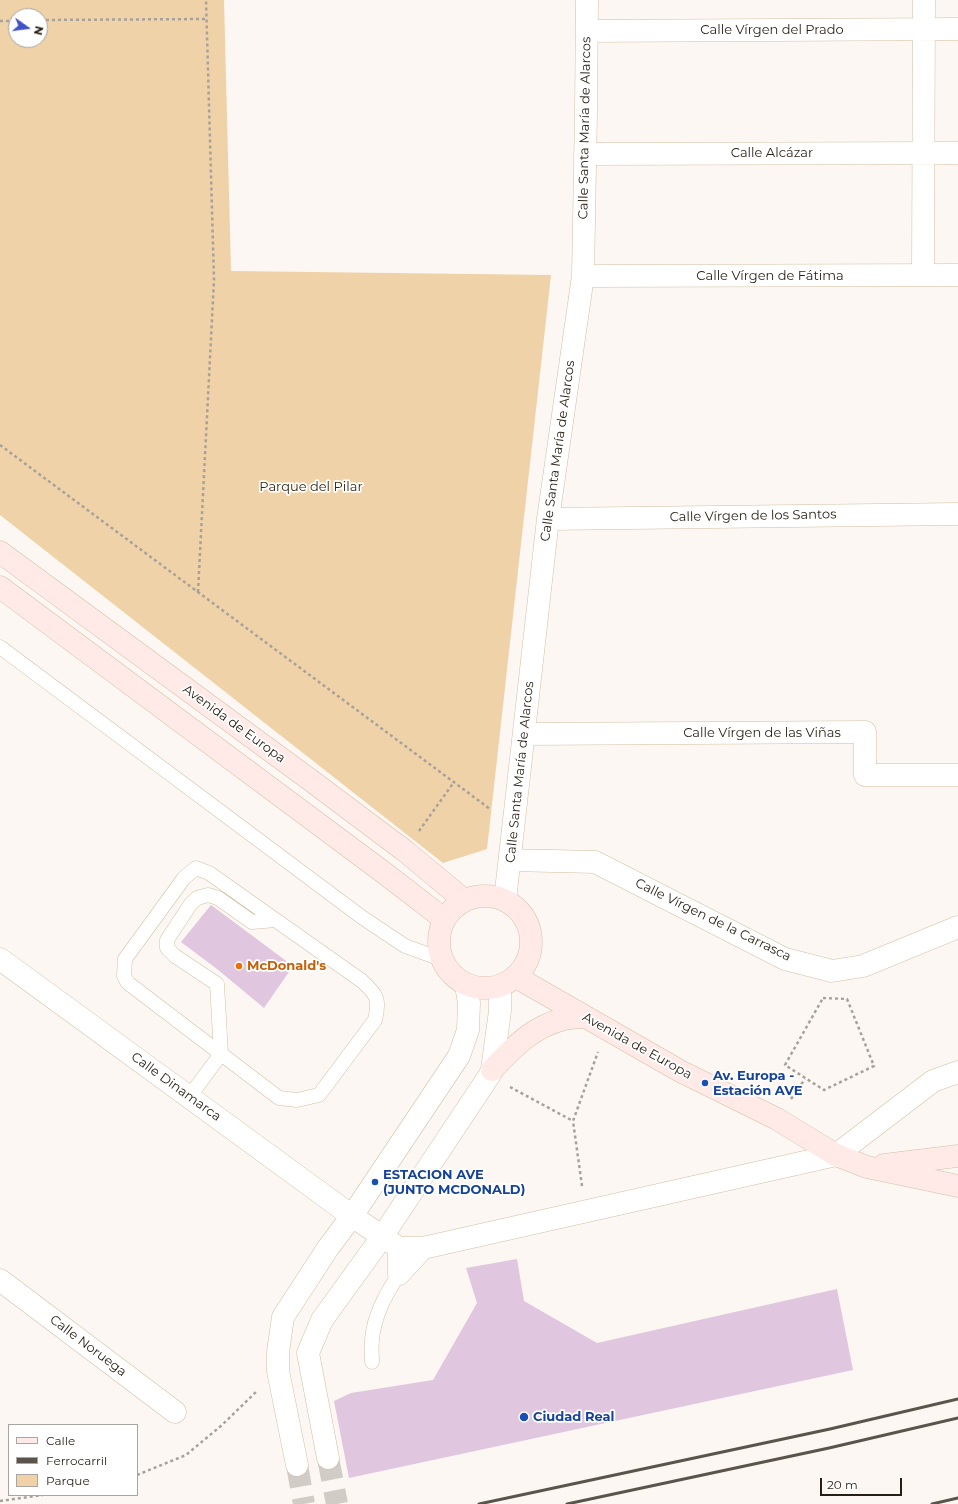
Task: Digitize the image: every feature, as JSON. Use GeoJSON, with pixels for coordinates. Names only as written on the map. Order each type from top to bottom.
{"type":"FeatureCollection","features":[{"type":"Feature","properties":{"kind":"main road","name":"Avenida de Europa"},"geometry":{"type":"LineString","coordinates":[[0,552],[294,768],[404,851],[464,900]]}},
{"type":"Feature","properties":{"kind":"main road"},"geometry":{"type":"LineString","coordinates":[[0,587],[393,879],[444,919]]}},
{"type":"Feature","properties":{"kind":"main road"},"geometry":{"type":"LineString","coordinates":[[484,895],[505,900],[522,914],[531,936],[529,959],[508,982],[483,989],[466,985],[452,975],[441,959],[438,939],[444,919],[464,900],[484,895]]}},
{"type":"Feature","properties":{"kind":"main road","name":"Avenida de Europa"},"geometry":{"type":"LineString","coordinates":[[508,982],[586,1017],[680,1071],[777,1118],[836,1155],[867,1167],[958,1186]]}},
{"type":"Feature","properties":{"kind":"main road"},"geometry":{"type":"LineString","coordinates":[[490,1073],[524,1038],[548,1024],[566,1018],[586,1017]]}},
{"type":"Feature","properties":{"kind":"main road","name":"Avenida de Europa"},"geometry":{"type":"LineString","coordinates":[[867,1167],[958,1156]]}},
{"type":"Feature","properties":{"kind":"street","name":"Calle Santa María de Alarcos"},"geometry":{"type":"LineString","coordinates":[[505,900],[548,519],[583,276],[587,0]]}},
{"type":"Feature","properties":{"kind":"street"},"geometry":{"type":"LineString","coordinates":[[923,275],[924,0]]}},
{"type":"Feature","properties":{"kind":"street","name":"Calle Vírgen del Prado"},"geometry":{"type":"LineString","coordinates":[[587,31],[958,29]]}},
{"type":"Feature","properties":{"kind":"street","name":"Calle Alcázar"},"geometry":{"type":"LineString","coordinates":[[585,154],[958,153]]}},
{"type":"Feature","properties":{"kind":"street","name":"Calle Vírgen de Fátima"},"geometry":{"type":"LineString","coordinates":[[583,276],[958,275]]}},
{"type":"Feature","properties":{"kind":"street","name":"Calle Vírgen de los Santos"},"geometry":{"type":"LineString","coordinates":[[548,519],[958,514]]}},
{"type":"Feature","properties":{"kind":"street","name":"Calle Vírgen de las Viñas"},"geometry":{"type":"LineString","coordinates":[[524,734],[865,732],[865,775],[958,775]]}},
{"type":"Feature","properties":{"kind":"street","name":"Calle Vírgen de la Carrasca"},"geometry":{"type":"LineString","coordinates":[[510,860],[594,862],[785,959],[832,971],[863,966],[958,926]]}},
{"type":"Feature","properties":{"kind":"street","name":"Calle Dinamarca"},"geometry":{"type":"LineString","coordinates":[[0,959],[390,1243]]}},
{"type":"Feature","properties":{"kind":"street"},"geometry":{"type":"LineString","coordinates":[[328,1458],[308,1353],[322,1320],[390,1243],[490,1073],[500,1011],[508,982]]}},
{"type":"Feature","properties":{"kind":"street"},"geometry":{"type":"LineString","coordinates":[[296,1465],[278,1371],[278,1352],[283,1317],[328,1248],[352,1216],[459,1056],[468,1030],[469,1003],[466,985]]}},
{"type":"Feature","properties":{"kind":"street"},"geometry":{"type":"LineString","coordinates":[[390,1243],[423,1248],[836,1155],[933,1081],[958,1072]]}},
{"type":"Feature","properties":{"kind":"street"},"geometry":{"type":"LineString","coordinates":[[390,1243],[399,1274]]}},
{"type":"Feature","properties":{"kind":"street"},"geometry":{"type":"LineString","coordinates":[[399,1274],[423,1248]]}},
{"type":"Feature","properties":{"kind":"street","name":"Calle Noruega"},"geometry":{"type":"LineString","coordinates":[[0,1280],[175,1412]]}},
{"type":"Feature","properties":{"kind":"lane"},"geometry":{"type":"LineString","coordinates":[[0,647],[364,918],[405,946],[441,959]]}},
{"type":"Feature","properties":{"kind":"lane"},"geometry":{"type":"LineString","coordinates":[[196,868],[209,873],[362,981],[374,992],[378,1008],[375,1020],[319,1095],[312,1098],[297,1100],[279,1098],[221,1054],[128,983],[124,976],[125,959],[184,878],[196,868]]}},
{"type":"Feature","properties":{"kind":"lane"},"geometry":{"type":"LineString","coordinates":[[189,1097],[221,1054],[217,984],[174,956],[167,948],[167,940],[190,905],[197,898],[208,895],[218,898],[252,922],[276,920]]}},
{"type":"Feature","properties":{"kind":"lane"},"geometry":{"type":"LineString","coordinates":[[372,1362],[372,1340],[377,1316],[387,1292],[399,1274]]}},
{"type":"Feature","properties":{"kind":"path"},"geometry":{"type":"LineString","coordinates":[[198,592],[214,280],[206,0]]}},
{"type":"Feature","properties":{"kind":"path"},"geometry":{"type":"LineString","coordinates":[[48,20],[207,20]]}},
{"type":"Feature","properties":{"kind":"path"},"geometry":{"type":"LineString","coordinates":[[0,445],[494,813]]}},
{"type":"Feature","properties":{"kind":"path"},"geometry":{"type":"LineString","coordinates":[[404,851],[454,782]]}},
{"type":"Feature","properties":{"kind":"path"},"geometry":{"type":"LineString","coordinates":[[823,998],[847,999],[874,1066],[824,1090],[785,1065],[823,998]]}},
{"type":"Feature","properties":{"kind":"path"},"geometry":{"type":"LineString","coordinates":[[585,1211],[574,1121],[606,1029]]}},
{"type":"Feature","properties":{"kind":"path"},"geometry":{"type":"LineString","coordinates":[[490,1073],[574,1121]]}},
{"type":"Feature","properties":{"kind":"path"},"geometry":{"type":"LineString","coordinates":[[138,1475],[186,1455],[222,1425],[278,1371]]}},
{"type":"Feature","properties":{"kind":"path"},"geometry":{"type":"LineString","coordinates":[[0,1501],[36,1496]]}},
{"type":"Feature","properties":{"kind":"green space","name":"Parque del Pilar"},"geometry":{"type":"Polygon","coordinates":[[[0,0],[224,0],[231,271],[551,275],[487,849],[443,863],[0,515],[0,0]]]}},
{"type":"Feature","properties":{"kind":"building"},"geometry":{"type":"Polygon","coordinates":[[[211,905],[293,966],[264,1008],[217,969],[181,942],[211,905]]]}},
{"type":"Feature","properties":{"kind":"building","name":"Ciudad Real"},"geometry":{"type":"Polygon","coordinates":[[[517,1259],[524,1301],[597,1343],[837,1289],[853,1370],[349,1478],[334,1401],[351,1393],[433,1380],[477,1303],[466,1268],[517,1259]]]}},
{"type":"Feature","properties":{"kind":"tunnel"},"geometry":{"type":"LineString","coordinates":[[328,1458],[337,1504]]}},
{"type":"Feature","properties":{"kind":"tunnel"},"geometry":{"type":"LineString","coordinates":[[297,1465],[304,1504]]}},
{"type":"Feature","properties":{"kind":"railway"},"geometry":{"type":"LineString","coordinates":[[479,1504],[830,1429],[958,1399]]}},
{"type":"Feature","properties":{"kind":"railway"},"geometry":{"type":"LineString","coordinates":[[567,1504],[829,1448],[958,1418]]}},
{"type":"Feature","properties":{"kind":"railway"},"geometry":{"type":"LineString","coordinates":[[932,1504],[958,1498]]}},
{"type":"Feature","properties":{"kind":"place","name":"McDonald's"},"geometry":{"type":"Point","coordinates":[239,966]}},
{"type":"Feature","properties":{"kind":"place","name":"Av. Europa - Estación AVE"},"geometry":{"type":"Point","coordinates":[705,1083]}},
{"type":"Feature","properties":{"kind":"place","name":"ESTACION AVE (JUNTO MCDONALD)"},"geometry":{"type":"Point","coordinates":[375,1182]}},
{"type":"Feature","properties":{"kind":"place","name":"Ciudad Real"},"geometry":{"type":"Point","coordinates":[524,1417]}}]}
